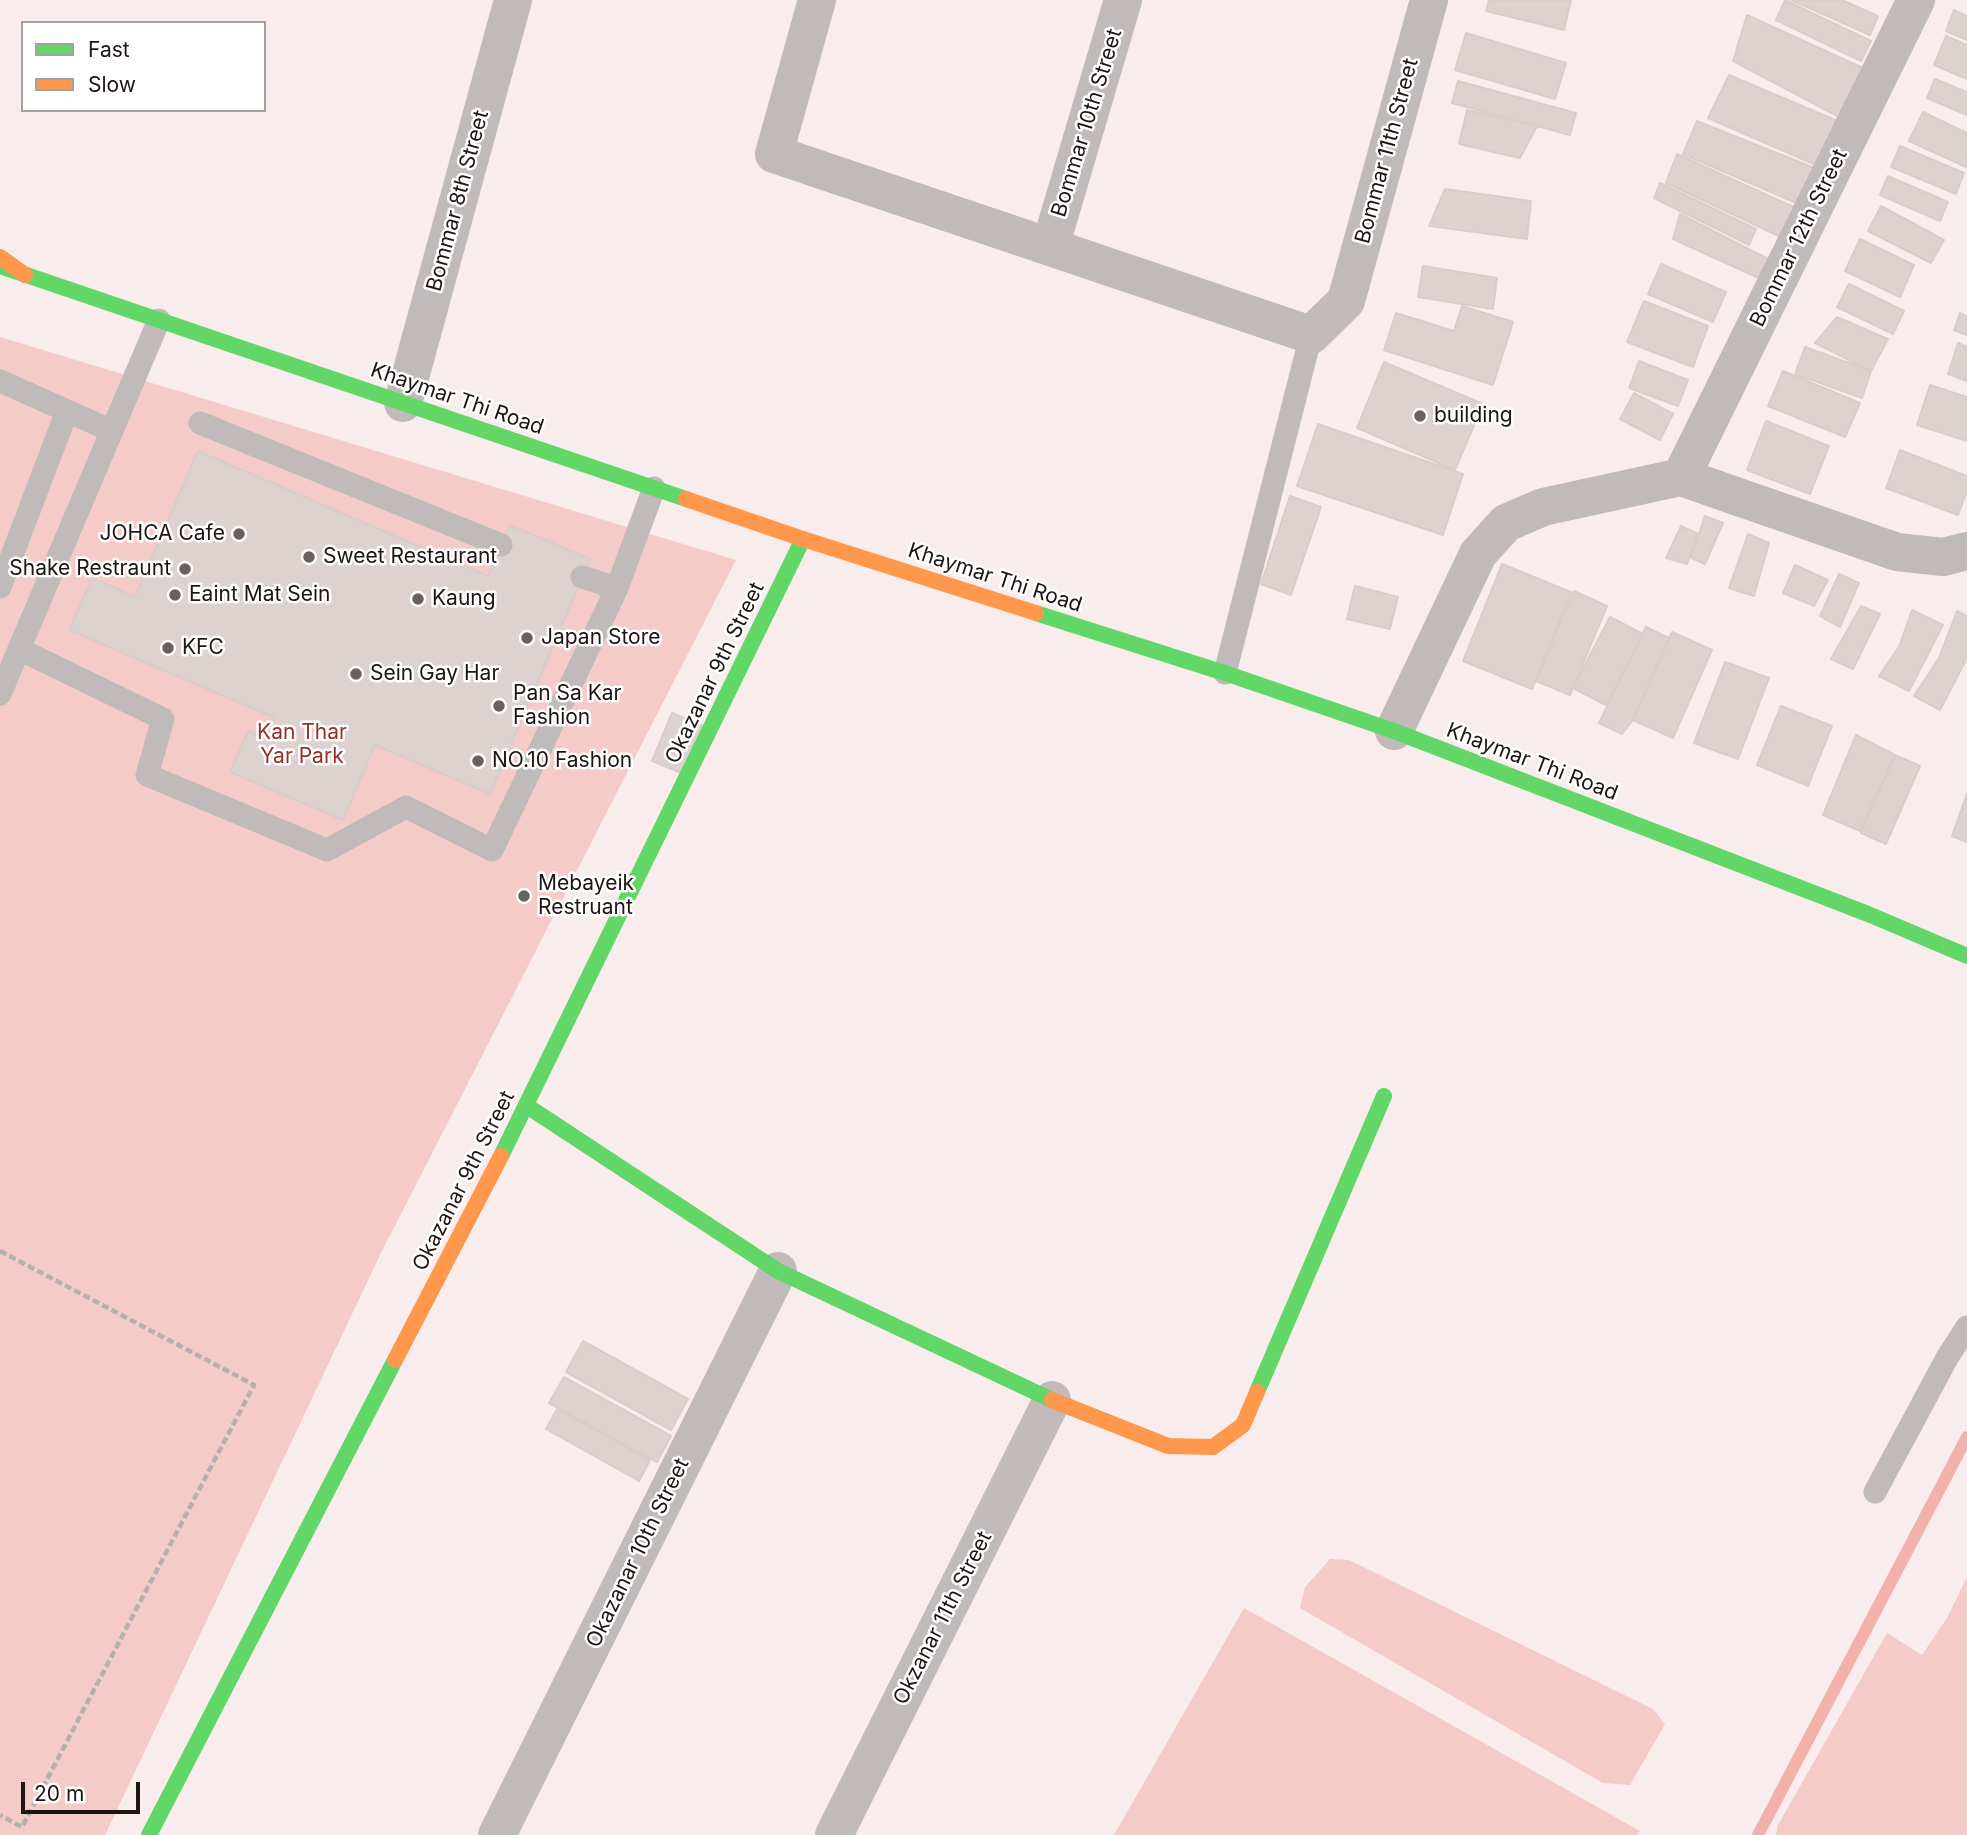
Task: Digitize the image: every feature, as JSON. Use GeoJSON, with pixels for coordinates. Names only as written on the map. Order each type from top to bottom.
{"type":"FeatureCollection","features":[{"type":"Feature","properties":{"kind":"street","name":"Bommar 8th Street"},"geometry":{"type":"LineString","coordinates":[[403,403],[513,0]]}},
{"type":"Feature","properties":{"kind":"street"},"geometry":{"type":"LineString","coordinates":[[817,0],[774,153],[1311,335]]}},
{"type":"Feature","properties":{"kind":"street","name":"Bommar 10th Street"},"geometry":{"type":"LineString","coordinates":[[1050,247],[1124,0]]}},
{"type":"Feature","properties":{"kind":"street","name":"Bommar 11th Street"},"geometry":{"type":"LineString","coordinates":[[1311,335],[1346,301],[1429,0]]}},
{"type":"Feature","properties":{"kind":"street","name":"Bommar 12th Street"},"geometry":{"type":"LineString","coordinates":[[1681,477],[1916,0]]}},
{"type":"Feature","properties":{"kind":"street"},"geometry":{"type":"LineString","coordinates":[[0,257],[25,275]]}},
{"type":"Feature","properties":{"kind":"street","name":"Khaymar Thi Road"},"geometry":{"type":"LineString","coordinates":[[0,266],[803,539],[1225,673],[1395,731],[1868,914],[1967,956]]}},
{"type":"Feature","properties":{"kind":"street"},"geometry":{"type":"LineString","coordinates":[[0,275],[25,275]]}},
{"type":"Feature","properties":{"kind":"street"},"geometry":{"type":"LineString","coordinates":[[1395,731],[1478,554],[1506,523],[1543,507],[1681,477],[1897,552],[1943,557],[1967,551]]}},
{"type":"Feature","properties":{"kind":"street","name":"Okazanar 9th Street"},"geometry":{"type":"LineString","coordinates":[[149,1835],[527,1105],[803,539]]}},
{"type":"Feature","properties":{"kind":"street"},"geometry":{"type":"LineString","coordinates":[[527,1105],[778,1271],[1052,1400],[1168,1446],[1213,1447],[1244,1425],[1384,1096]]}},
{"type":"Feature","properties":{"kind":"street","name":"Okazanar 10th Street"},"geometry":{"type":"LineString","coordinates":[[497,1835],[778,1271]]}},
{"type":"Feature","properties":{"kind":"street","name":"Okzanar 11th Street"},"geometry":{"type":"LineString","coordinates":[[834,1835],[1052,1400]]}},
{"type":"Feature","properties":{"kind":"lane"},"geometry":{"type":"LineString","coordinates":[[0,694],[159,320]]}},
{"type":"Feature","properties":{"kind":"lane"},"geometry":{"type":"LineString","coordinates":[[1225,673],[1311,335]]}},
{"type":"Feature","properties":{"kind":"lane"},"geometry":{"type":"LineString","coordinates":[[0,381],[112,431]]}},
{"type":"Feature","properties":{"kind":"lane"},"geometry":{"type":"LineString","coordinates":[[0,587],[67,411]]}},
{"type":"Feature","properties":{"kind":"lane"},"geometry":{"type":"LineString","coordinates":[[200,424],[501,545]]}},
{"type":"Feature","properties":{"kind":"lane"},"geometry":{"type":"LineString","coordinates":[[19,649],[163,719],[147,775],[327,850],[406,807],[492,850],[617,588],[654,488]]}},
{"type":"Feature","properties":{"kind":"lane"},"geometry":{"type":"LineString","coordinates":[[582,577],[617,588]]}},
{"type":"Feature","properties":{"kind":"lane"},"geometry":{"type":"LineString","coordinates":[[1875,1492],[1947,1358],[1967,1327]]}},
{"type":"Feature","properties":{"kind":"path"},"geometry":{"type":"LineString","coordinates":[[0,1251],[254,1385],[22,1827],[0,1815]]}},
{"type":"Feature","properties":{"kind":"green space","name":"Kan Thar Yar Park"},"geometry":{"type":"Polygon","coordinates":[[[0,337],[736,560],[381,1253],[105,1835],[0,1835],[0,337]]]}},
{"type":"Feature","properties":{"kind":"green space"},"geometry":{"type":"Polygon","coordinates":[[[1330,1559],[1349,1560],[1653,1709],[1665,1724],[1630,1785],[1603,1783],[1300,1608],[1305,1587],[1330,1559]]]}},
{"type":"Feature","properties":{"kind":"green space"},"geometry":{"type":"Polygon","coordinates":[[[1967,1577],[1967,1835],[1776,1835],[1778,1825],[1887,1633],[1922,1655],[1947,1618],[1967,1577]]]}},
{"type":"Feature","properties":{"kind":"green space"},"geometry":{"type":"Polygon","coordinates":[[[1244,1608],[1640,1831],[1637,1835],[1114,1835],[1244,1608]]]}},
{"type":"Feature","properties":{"kind":"building"},"geometry":{"type":"Polygon","coordinates":[[[1489,0],[1571,0],[1564,30],[1486,11],[1489,0]]]}},
{"type":"Feature","properties":{"kind":"building"},"geometry":{"type":"Polygon","coordinates":[[[1785,0],[1871,41],[1861,61],[1776,20],[1785,0]]]}},
{"type":"Feature","properties":{"kind":"building"},"geometry":{"type":"Polygon","coordinates":[[[1791,0],[1842,0],[1878,16],[1870,35],[1791,0]]]}},
{"type":"Feature","properties":{"kind":"building"},"geometry":{"type":"Polygon","coordinates":[[[1954,10],[1967,16],[1967,40],[1946,31],[1954,10]]]}},
{"type":"Feature","properties":{"kind":"building"},"geometry":{"type":"Polygon","coordinates":[[[1747,15],[1863,68],[1841,118],[1733,61],[1747,15]]]}},
{"type":"Feature","properties":{"kind":"building"},"geometry":{"type":"Polygon","coordinates":[[[1466,33],[1566,63],[1555,99],[1455,70],[1466,33]]]}},
{"type":"Feature","properties":{"kind":"building"},"geometry":{"type":"Polygon","coordinates":[[[1946,36],[1967,45],[1967,79],[1934,65],[1946,36]]]}},
{"type":"Feature","properties":{"kind":"building"},"geometry":{"type":"Polygon","coordinates":[[[1729,75],[1840,122],[1825,169],[1708,118],[1729,75]]]}},
{"type":"Feature","properties":{"kind":"building"},"geometry":{"type":"Polygon","coordinates":[[[1935,79],[1967,92],[1967,115],[1927,98],[1935,79]]]}},
{"type":"Feature","properties":{"kind":"building"},"geometry":{"type":"Polygon","coordinates":[[[1458,81],[1576,113],[1570,135],[1452,103],[1458,81]]]}},
{"type":"Feature","properties":{"kind":"building"},"geometry":{"type":"Polygon","coordinates":[[[1467,110],[1537,126],[1520,158],[1459,144],[1467,110]]]}},
{"type":"Feature","properties":{"kind":"building"},"geometry":{"type":"Polygon","coordinates":[[[1923,112],[1967,133],[1966,167],[1909,141],[1923,112]]]}},
{"type":"Feature","properties":{"kind":"building"},"geometry":{"type":"Polygon","coordinates":[[[1697,121],[1822,171],[1803,206],[1683,154],[1697,121]]]}},
{"type":"Feature","properties":{"kind":"building"},"geometry":{"type":"Polygon","coordinates":[[[1900,146],[1964,173],[1956,194],[1891,167],[1900,146]]]}},
{"type":"Feature","properties":{"kind":"building"},"geometry":{"type":"Polygon","coordinates":[[[1677,154],[1798,209],[1785,239],[1666,183],[1677,154]]]}},
{"type":"Feature","properties":{"kind":"building"},"geometry":{"type":"Polygon","coordinates":[[[1888,176],[1948,202],[1940,221],[1880,195],[1888,176]]]}},
{"type":"Feature","properties":{"kind":"building"},"geometry":{"type":"Polygon","coordinates":[[[1660,183],[1756,229],[1749,245],[1654,198],[1660,183]]]}},
{"type":"Feature","properties":{"kind":"building"},"geometry":{"type":"Polygon","coordinates":[[[1445,189],[1531,201],[1527,239],[1429,226],[1445,189]]]}},
{"type":"Feature","properties":{"kind":"building"},"geometry":{"type":"Polygon","coordinates":[[[1881,206],[1944,240],[1931,263],[1868,231],[1881,206]]]}},
{"type":"Feature","properties":{"kind":"building"},"geometry":{"type":"Polygon","coordinates":[[[1680,214],[1772,261],[1765,281],[1673,239],[1680,214]]]}},
{"type":"Feature","properties":{"kind":"building"},"geometry":{"type":"Polygon","coordinates":[[[1860,239],[1914,265],[1900,297],[1845,271],[1860,239]]]}},
{"type":"Feature","properties":{"kind":"building"},"geometry":{"type":"Polygon","coordinates":[[[1661,264],[1726,292],[1713,322],[1648,294],[1661,264]]]}},
{"type":"Feature","properties":{"kind":"building"},"geometry":{"type":"Polygon","coordinates":[[[1423,266],[1497,278],[1493,309],[1418,297],[1423,266]]]}},
{"type":"Feature","properties":{"kind":"building"},"geometry":{"type":"Polygon","coordinates":[[[1849,284],[1904,311],[1893,334],[1837,307],[1849,284]]]}},
{"type":"Feature","properties":{"kind":"building"},"geometry":{"type":"Polygon","coordinates":[[[1644,301],[1708,326],[1693,367],[1627,342],[1644,301]]]}},
{"type":"Feature","properties":{"kind":"building"},"geometry":{"type":"Polygon","coordinates":[[[1462,306],[1513,322],[1493,385],[1384,350],[1396,313],[1454,331],[1462,306]]]}},
{"type":"Feature","properties":{"kind":"building"},"geometry":{"type":"Polygon","coordinates":[[[1960,313],[1967,317],[1967,335],[1954,330],[1960,313]]]}},
{"type":"Feature","properties":{"kind":"building"},"geometry":{"type":"Polygon","coordinates":[[[1837,317],[1888,339],[1871,371],[1815,343],[1837,317]]]}},
{"type":"Feature","properties":{"kind":"building"},"geometry":{"type":"Polygon","coordinates":[[[1958,343],[1967,347],[1967,381],[1948,374],[1958,343]]]}},
{"type":"Feature","properties":{"kind":"building"},"geometry":{"type":"Polygon","coordinates":[[[1805,347],[1871,371],[1862,398],[1795,374],[1805,347]]]}},
{"type":"Feature","properties":{"kind":"building"},"geometry":{"type":"Polygon","coordinates":[[[1639,361],[1688,380],[1678,406],[1629,388],[1639,361]]]}},
{"type":"Feature","properties":{"kind":"building","name":"building"},"geometry":{"type":"Polygon","coordinates":[[[1384,362],[1483,404],[1455,470],[1357,428],[1384,362]]]}},
{"type":"Feature","properties":{"kind":"building"},"geometry":{"type":"Polygon","coordinates":[[[1783,371],[1860,403],[1845,437],[1768,406],[1783,371]]]}},
{"type":"Feature","properties":{"kind":"building"},"geometry":{"type":"Polygon","coordinates":[[[1930,385],[1967,397],[1967,441],[1917,425],[1930,385]]]}},
{"type":"Feature","properties":{"kind":"building"},"geometry":{"type":"Polygon","coordinates":[[[1634,393],[1673,414],[1660,440],[1620,419],[1634,393]]]}},
{"type":"Feature","properties":{"kind":"building"},"geometry":{"type":"Polygon","coordinates":[[[1766,421],[1829,446],[1810,494],[1747,470],[1766,421]]]}},
{"type":"Feature","properties":{"kind":"building"},"geometry":{"type":"Polygon","coordinates":[[[1318,424],[1463,474],[1443,535],[1297,486],[1318,424]]]}},
{"type":"Feature","properties":{"kind":"building"},"geometry":{"type":"Polygon","coordinates":[[[1900,450],[1967,476],[1967,491],[1958,515],[1886,488],[1900,450]]]}},
{"type":"Feature","properties":{"kind":"building","name":"Sein Gay Har"},"geometry":{"type":"Polygon","coordinates":[[[198,451],[488,576],[510,525],[590,559],[490,794],[375,745],[343,820],[230,772],[248,731],[265,738],[273,717],[69,630],[92,578],[135,597],[198,451]]]}},
{"type":"Feature","properties":{"kind":"building"},"geometry":{"type":"Polygon","coordinates":[[[1290,496],[1321,507],[1291,595],[1261,584],[1290,496]]]}},
{"type":"Feature","properties":{"kind":"building"},"geometry":{"type":"Polygon","coordinates":[[[1705,516],[1723,523],[1705,564],[1691,558],[1705,516]]]}},
{"type":"Feature","properties":{"kind":"building"},"geometry":{"type":"Polygon","coordinates":[[[1681,526],[1698,534],[1687,564],[1666,558],[1681,526]]]}},
{"type":"Feature","properties":{"kind":"building"},"geometry":{"type":"Polygon","coordinates":[[[1748,534],[1769,543],[1754,596],[1729,588],[1748,534]]]}},
{"type":"Feature","properties":{"kind":"building"},"geometry":{"type":"Polygon","coordinates":[[[1502,564],[1571,592],[1532,689],[1463,661],[1502,564]]]}},
{"type":"Feature","properties":{"kind":"building"},"geometry":{"type":"Polygon","coordinates":[[[1795,565],[1828,580],[1814,606],[1783,593],[1795,565]]]}},
{"type":"Feature","properties":{"kind":"building"},"geometry":{"type":"Polygon","coordinates":[[[1839,574],[1859,583],[1840,627],[1820,616],[1839,574]]]}},
{"type":"Feature","properties":{"kind":"building"},"geometry":{"type":"Polygon","coordinates":[[[1355,586],[1398,597],[1390,629],[1347,619],[1355,586]]]}},
{"type":"Feature","properties":{"kind":"building"},"geometry":{"type":"Polygon","coordinates":[[[1574,591],[1607,606],[1570,695],[1536,681],[1574,591]]]}},
{"type":"Feature","properties":{"kind":"building"},"geometry":{"type":"Polygon","coordinates":[[[1861,606],[1880,614],[1853,669],[1831,659],[1861,606]]]}},
{"type":"Feature","properties":{"kind":"building"},"geometry":{"type":"Polygon","coordinates":[[[1912,610],[1943,625],[1909,691],[1879,676],[1899,647],[1912,610]]]}},
{"type":"Feature","properties":{"kind":"building"},"geometry":{"type":"Polygon","coordinates":[[[1957,611],[1967,616],[1967,658],[1940,710],[1914,696],[1939,658],[1957,611]]]}},
{"type":"Feature","properties":{"kind":"building"},"geometry":{"type":"Polygon","coordinates":[[[1610,617],[1643,634],[1606,705],[1573,688],[1610,617]]]}},
{"type":"Feature","properties":{"kind":"building"},"geometry":{"type":"Polygon","coordinates":[[[1646,627],[1669,638],[1633,720],[1622,734],[1599,723],[1646,627]]]}},
{"type":"Feature","properties":{"kind":"building"},"geometry":{"type":"Polygon","coordinates":[[[1672,632],[1712,650],[1673,738],[1633,720],[1672,632]]]}},
{"type":"Feature","properties":{"kind":"building"},"geometry":{"type":"Polygon","coordinates":[[[1725,662],[1769,678],[1738,759],[1694,743],[1725,662]]]}},
{"type":"Feature","properties":{"kind":"building"},"geometry":{"type":"Polygon","coordinates":[[[1781,706],[1832,726],[1808,786],[1757,765],[1781,706]]]}},
{"type":"Feature","properties":{"kind":"building"},"geometry":{"type":"Polygon","coordinates":[[[672,713],[705,727],[684,774],[652,761],[672,713]]]}},
{"type":"Feature","properties":{"kind":"building"},"geometry":{"type":"Polygon","coordinates":[[[1856,735],[1895,755],[1860,831],[1823,815],[1856,735]]]}},
{"type":"Feature","properties":{"kind":"building"},"geometry":{"type":"Polygon","coordinates":[[[1895,755],[1920,766],[1886,844],[1861,833],[1895,755]]]}},
{"type":"Feature","properties":{"kind":"building"},"geometry":{"type":"Polygon","coordinates":[[[1967,794],[1967,842],[1952,836],[1967,794]]]}},
{"type":"Feature","properties":{"kind":"building"},"geometry":{"type":"Polygon","coordinates":[[[583,1341],[688,1399],[671,1430],[566,1372],[583,1341]]]}},
{"type":"Feature","properties":{"kind":"building"},"geometry":{"type":"Polygon","coordinates":[[[564,1377],[671,1436],[657,1462],[549,1403],[564,1377]]]}},
{"type":"Feature","properties":{"kind":"building"},"geometry":{"type":"Polygon","coordinates":[[[557,1409],[650,1460],[639,1481],[546,1429],[557,1409]]]}},
{"type":"Feature","properties":{"kind":"waterway"},"geometry":{"type":"LineString","coordinates":[[1758,1835],[1967,1437]]}},
{"type":"Feature","properties":{"kind":"traffic: fast"},"geometry":{"type":"LineString","coordinates":[[0,266],[686,499]]}},
{"type":"Feature","properties":{"kind":"traffic: fast"},"geometry":{"type":"LineString","coordinates":[[501,1156],[803,539]]}},
{"type":"Feature","properties":{"kind":"traffic: fast"},"geometry":{"type":"LineString","coordinates":[[1036,613],[1225,673],[1394,731],[1868,914],[1967,956]]}},
{"type":"Feature","properties":{"kind":"traffic: fast"},"geometry":{"type":"LineString","coordinates":[[1257,1392],[1384,1096]]}},
{"type":"Feature","properties":{"kind":"traffic: fast"},"geometry":{"type":"LineString","coordinates":[[527,1106],[778,1271],[1052,1400]]}},
{"type":"Feature","properties":{"kind":"traffic: fast"},"geometry":{"type":"LineString","coordinates":[[149,1835],[395,1360]]}},
{"type":"Feature","properties":{"kind":"traffic: slow"},"geometry":{"type":"LineString","coordinates":[[0,257],[25,275]]}},
{"type":"Feature","properties":{"kind":"traffic: slow"},"geometry":{"type":"LineString","coordinates":[[686,499],[1036,613]]}},
{"type":"Feature","properties":{"kind":"traffic: slow"},"geometry":{"type":"LineString","coordinates":[[395,1360],[501,1156]]}},
{"type":"Feature","properties":{"kind":"traffic: slow"},"geometry":{"type":"LineString","coordinates":[[1052,1400],[1168,1446],[1213,1447],[1243,1425],[1257,1392]]}},
{"type":"Feature","properties":{"kind":"place","name":"building"},"geometry":{"type":"Point","coordinates":[1420,416]}},
{"type":"Feature","properties":{"kind":"place","name":"JOHCA Cafe"},"geometry":{"type":"Point","coordinates":[239,534]}},
{"type":"Feature","properties":{"kind":"place","name":"Sweet Restaurant"},"geometry":{"type":"Point","coordinates":[309,557]}},
{"type":"Feature","properties":{"kind":"place","name":"Shake Restraunt"},"geometry":{"type":"Point","coordinates":[185,569]}},
{"type":"Feature","properties":{"kind":"place","name":"Eaint Mat Sein"},"geometry":{"type":"Point","coordinates":[175,595]}},
{"type":"Feature","properties":{"kind":"place","name":"Kaung"},"geometry":{"type":"Point","coordinates":[418,599]}},
{"type":"Feature","properties":{"kind":"place","name":"Japan Store"},"geometry":{"type":"Point","coordinates":[527,638]}},
{"type":"Feature","properties":{"kind":"place","name":"KFC"},"geometry":{"type":"Point","coordinates":[168,648]}},
{"type":"Feature","properties":{"kind":"place","name":"Sein Gay Har"},"geometry":{"type":"Point","coordinates":[356,674]}},
{"type":"Feature","properties":{"kind":"place","name":"Pan Sa Kar Fashion"},"geometry":{"type":"Point","coordinates":[499,706]}},
{"type":"Feature","properties":{"kind":"place","name":"NO.10 Fashion"},"geometry":{"type":"Point","coordinates":[478,761]}},
{"type":"Feature","properties":{"kind":"place","name":"Mebayeik Restruant"},"geometry":{"type":"Point","coordinates":[524,896]}}]}
